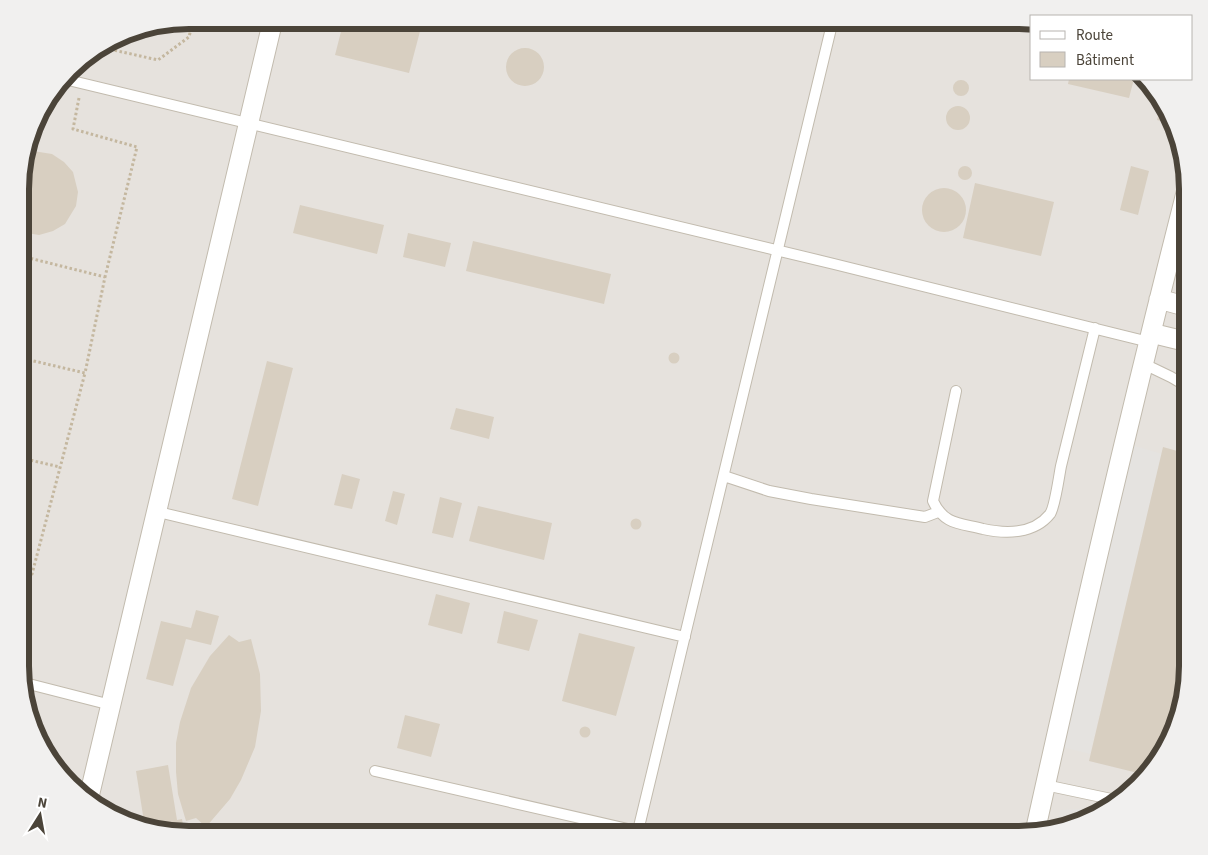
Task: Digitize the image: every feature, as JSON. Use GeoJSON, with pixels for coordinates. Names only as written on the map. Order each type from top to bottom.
{"type":"FeatureCollection","features":[{"type":"Feature","properties":{"kind":"street"},"geometry":{"type":"LineString","coordinates":[[90,792],[271,29]]}},
{"type":"Feature","properties":{"kind":"street"},"geometry":{"type":"LineString","coordinates":[[1036,825],[1179,220]]}},
{"type":"Feature","properties":{"kind":"street"},"geometry":{"type":"LineString","coordinates":[[1159,299],[1179,305]]}},
{"type":"Feature","properties":{"kind":"street"},"geometry":{"type":"LineString","coordinates":[[1150,338],[1179,341]]}},
{"type":"Feature","properties":{"kind":"lane"},"geometry":{"type":"LineString","coordinates":[[640,826],[831,29]]}},
{"type":"Feature","properties":{"kind":"lane"},"geometry":{"type":"LineString","coordinates":[[70,81],[1095,328],[1150,338]]}},
{"type":"Feature","properties":{"kind":"lane"},"geometry":{"type":"LineString","coordinates":[[956,391],[933,501],[938,512],[947,520],[998,532],[1022,530],[1038,525],[1051,512],[1095,328]]}},
{"type":"Feature","properties":{"kind":"lane"},"geometry":{"type":"LineString","coordinates":[[1144,364],[1179,382]]}},
{"type":"Feature","properties":{"kind":"lane"},"geometry":{"type":"LineString","coordinates":[[724,476],[769,490],[811,499],[925,517],[938,512]]}},
{"type":"Feature","properties":{"kind":"lane"},"geometry":{"type":"LineString","coordinates":[[158,512],[685,637]]}},
{"type":"Feature","properties":{"kind":"lane"},"geometry":{"type":"LineString","coordinates":[[30,684],[111,705]]}},
{"type":"Feature","properties":{"kind":"lane"},"geometry":{"type":"LineString","coordinates":[[375,771],[608,826]]}},
{"type":"Feature","properties":{"kind":"lane"},"geometry":{"type":"LineString","coordinates":[[1045,785],[1109,799]]}},
{"type":"Feature","properties":{"kind":"path"},"geometry":{"type":"LineString","coordinates":[[110,50],[158,60],[189,37],[191,29]]}},
{"type":"Feature","properties":{"kind":"path"},"geometry":{"type":"LineString","coordinates":[[29,573],[32,574],[85,373],[105,277],[136,147],[72,129],[83,84]]}},
{"type":"Feature","properties":{"kind":"path"},"geometry":{"type":"LineString","coordinates":[[29,258],[105,277]]}},
{"type":"Feature","properties":{"kind":"path"},"geometry":{"type":"LineString","coordinates":[[29,360],[85,373]]}},
{"type":"Feature","properties":{"kind":"path"},"geometry":{"type":"LineString","coordinates":[[29,460],[60,467]]}},
{"type":"Feature","properties":{"kind":"shaded area"},"geometry":{"type":"Polygon","coordinates":[[[178,29],[1030,29],[1030,80],[1137,80],[1152,100],[1167,127],[1174,147],[1179,178],[1179,677],[1174,708],[1167,728],[1146,764],[1133,780],[1100,805],[1090,810],[1061,821],[1041,825],[1020,826],[178,826],[137,818],[108,805],[91,793],[68,772],[45,737],[37,718],[30,688],[30,167],[34,147],[45,118],[68,83],[83,68],[118,45],[157,32],[178,29]]]}},
{"type":"Feature","properties":{"kind":"shaded area"},"geometry":{"type":"Polygon","coordinates":[[[1125,443],[1162,454],[1090,754],[1054,745],[1125,443]]]}},
{"type":"Feature","properties":{"kind":"shaded area"},"geometry":{"type":"Polygon","coordinates":[[[1082,809],[1089,811],[1058,822],[1060,810],[1082,809]]]}},
{"type":"Feature","properties":{"kind":"building"},"geometry":{"type":"Polygon","coordinates":[[[342,29],[421,29],[409,73],[335,55],[342,29]]]}},
{"type":"Feature","properties":{"kind":"building"},"geometry":{"type":"Polygon","coordinates":[[[525,48],[539,53],[544,67],[539,81],[525,86],[511,81],[506,67],[511,53],[525,48]]]}},
{"type":"Feature","properties":{"kind":"building"},"geometry":{"type":"Polygon","coordinates":[[[961,80],[969,88],[961,96],[953,88],[961,80]]]}},
{"type":"Feature","properties":{"kind":"building"},"geometry":{"type":"Polygon","coordinates":[[[1069,80],[1134,80],[1129,98],[1068,84],[1069,80]]]}},
{"type":"Feature","properties":{"kind":"building"},"geometry":{"type":"Polygon","coordinates":[[[958,106],[967,109],[970,118],[967,127],[958,130],[949,127],[946,118],[949,109],[958,106]]]}},
{"type":"Feature","properties":{"kind":"building"},"geometry":{"type":"Polygon","coordinates":[[[1159,112],[1165,122],[1157,120],[1159,112]]]}},
{"type":"Feature","properties":{"kind":"building"},"geometry":{"type":"Polygon","coordinates":[[[33,151],[52,154],[64,162],[73,172],[78,192],[76,206],[65,224],[53,231],[39,235],[29,233],[30,167],[33,151]]]}},
{"type":"Feature","properties":{"kind":"building"},"geometry":{"type":"Polygon","coordinates":[[[965,166],[970,168],[972,173],[970,178],[965,180],[960,178],[958,173],[960,168],[965,166]]]}},
{"type":"Feature","properties":{"kind":"building"},"geometry":{"type":"Polygon","coordinates":[[[1131,166],[1149,171],[1138,215],[1120,210],[1131,166]]]}},
{"type":"Feature","properties":{"kind":"building"},"geometry":{"type":"Polygon","coordinates":[[[975,183],[1054,202],[1041,256],[963,238],[975,183]]]}},
{"type":"Feature","properties":{"kind":"building"},"geometry":{"type":"Polygon","coordinates":[[[944,188],[956,192],[962,198],[966,210],[962,222],[956,228],[944,232],[932,228],[926,222],[922,210],[926,198],[932,192],[944,188]]]}},
{"type":"Feature","properties":{"kind":"building"},"geometry":{"type":"Polygon","coordinates":[[[300,205],[384,225],[377,254],[293,233],[300,205]]]}},
{"type":"Feature","properties":{"kind":"building"},"geometry":{"type":"Polygon","coordinates":[[[408,233],[451,243],[445,267],[403,257],[408,233]]]}},
{"type":"Feature","properties":{"kind":"building"},"geometry":{"type":"Polygon","coordinates":[[[473,241],[611,274],[604,304],[466,271],[473,241]]]}},
{"type":"Feature","properties":{"kind":"building"},"geometry":{"type":"Polygon","coordinates":[[[29,289],[32,299],[29,313],[29,289]]]}},
{"type":"Feature","properties":{"kind":"building"},"geometry":{"type":"Polygon","coordinates":[[[674,352],[680,358],[674,364],[668,358],[674,352]]]}},
{"type":"Feature","properties":{"kind":"building"},"geometry":{"type":"Polygon","coordinates":[[[267,361],[293,368],[258,506],[232,499],[267,361]]]}},
{"type":"Feature","properties":{"kind":"building"},"geometry":{"type":"Polygon","coordinates":[[[456,408],[494,417],[489,439],[450,429],[456,408]]]}},
{"type":"Feature","properties":{"kind":"building"},"geometry":{"type":"Polygon","coordinates":[[[1163,447],[1179,451],[1179,677],[1174,708],[1158,746],[1139,773],[1089,761],[1163,447]]]}},
{"type":"Feature","properties":{"kind":"building"},"geometry":{"type":"Polygon","coordinates":[[[342,474],[360,479],[352,509],[334,505],[342,474]]]}},
{"type":"Feature","properties":{"kind":"building"},"geometry":{"type":"Polygon","coordinates":[[[393,491],[405,494],[397,525],[385,521],[393,491]]]}},
{"type":"Feature","properties":{"kind":"building"},"geometry":{"type":"Polygon","coordinates":[[[440,497],[462,503],[453,538],[432,533],[440,497]]]}},
{"type":"Feature","properties":{"kind":"building"},"geometry":{"type":"Polygon","coordinates":[[[478,506],[552,523],[544,560],[469,541],[478,506]]]}},
{"type":"Feature","properties":{"kind":"building"},"geometry":{"type":"Polygon","coordinates":[[[634,519],[638,519],[641,524],[640,528],[634,529],[631,526],[631,522],[634,519]]]}},
{"type":"Feature","properties":{"kind":"building"},"geometry":{"type":"Polygon","coordinates":[[[436,594],[470,603],[462,634],[428,625],[436,594]]]}},
{"type":"Feature","properties":{"kind":"building"},"geometry":{"type":"Polygon","coordinates":[[[196,610],[219,616],[211,645],[186,639],[173,686],[146,679],[161,621],[191,628],[196,610]]]}},
{"type":"Feature","properties":{"kind":"building"},"geometry":{"type":"Polygon","coordinates":[[[504,611],[538,620],[529,651],[497,643],[504,611]]]}},
{"type":"Feature","properties":{"kind":"building"},"geometry":{"type":"Polygon","coordinates":[[[579,633],[635,647],[616,716],[562,701],[579,633]]]}},
{"type":"Feature","properties":{"kind":"building"},"geometry":{"type":"Polygon","coordinates":[[[229,635],[239,642],[251,639],[260,674],[261,711],[255,747],[241,780],[230,799],[205,826],[196,818],[186,821],[178,794],[176,743],[180,722],[191,688],[210,656],[229,635]]]}},
{"type":"Feature","properties":{"kind":"building"},"geometry":{"type":"Polygon","coordinates":[[[405,715],[440,724],[431,757],[397,748],[405,715]]]}},
{"type":"Feature","properties":{"kind":"building"},"geometry":{"type":"Polygon","coordinates":[[[583,727],[587,727],[590,732],[589,736],[583,737],[580,734],[580,730],[583,727]]]}},
{"type":"Feature","properties":{"kind":"building"},"geometry":{"type":"Polygon","coordinates":[[[168,765],[177,820],[182,819],[183,825],[194,824],[194,826],[178,826],[144,820],[136,771],[168,765]]]}}]}
